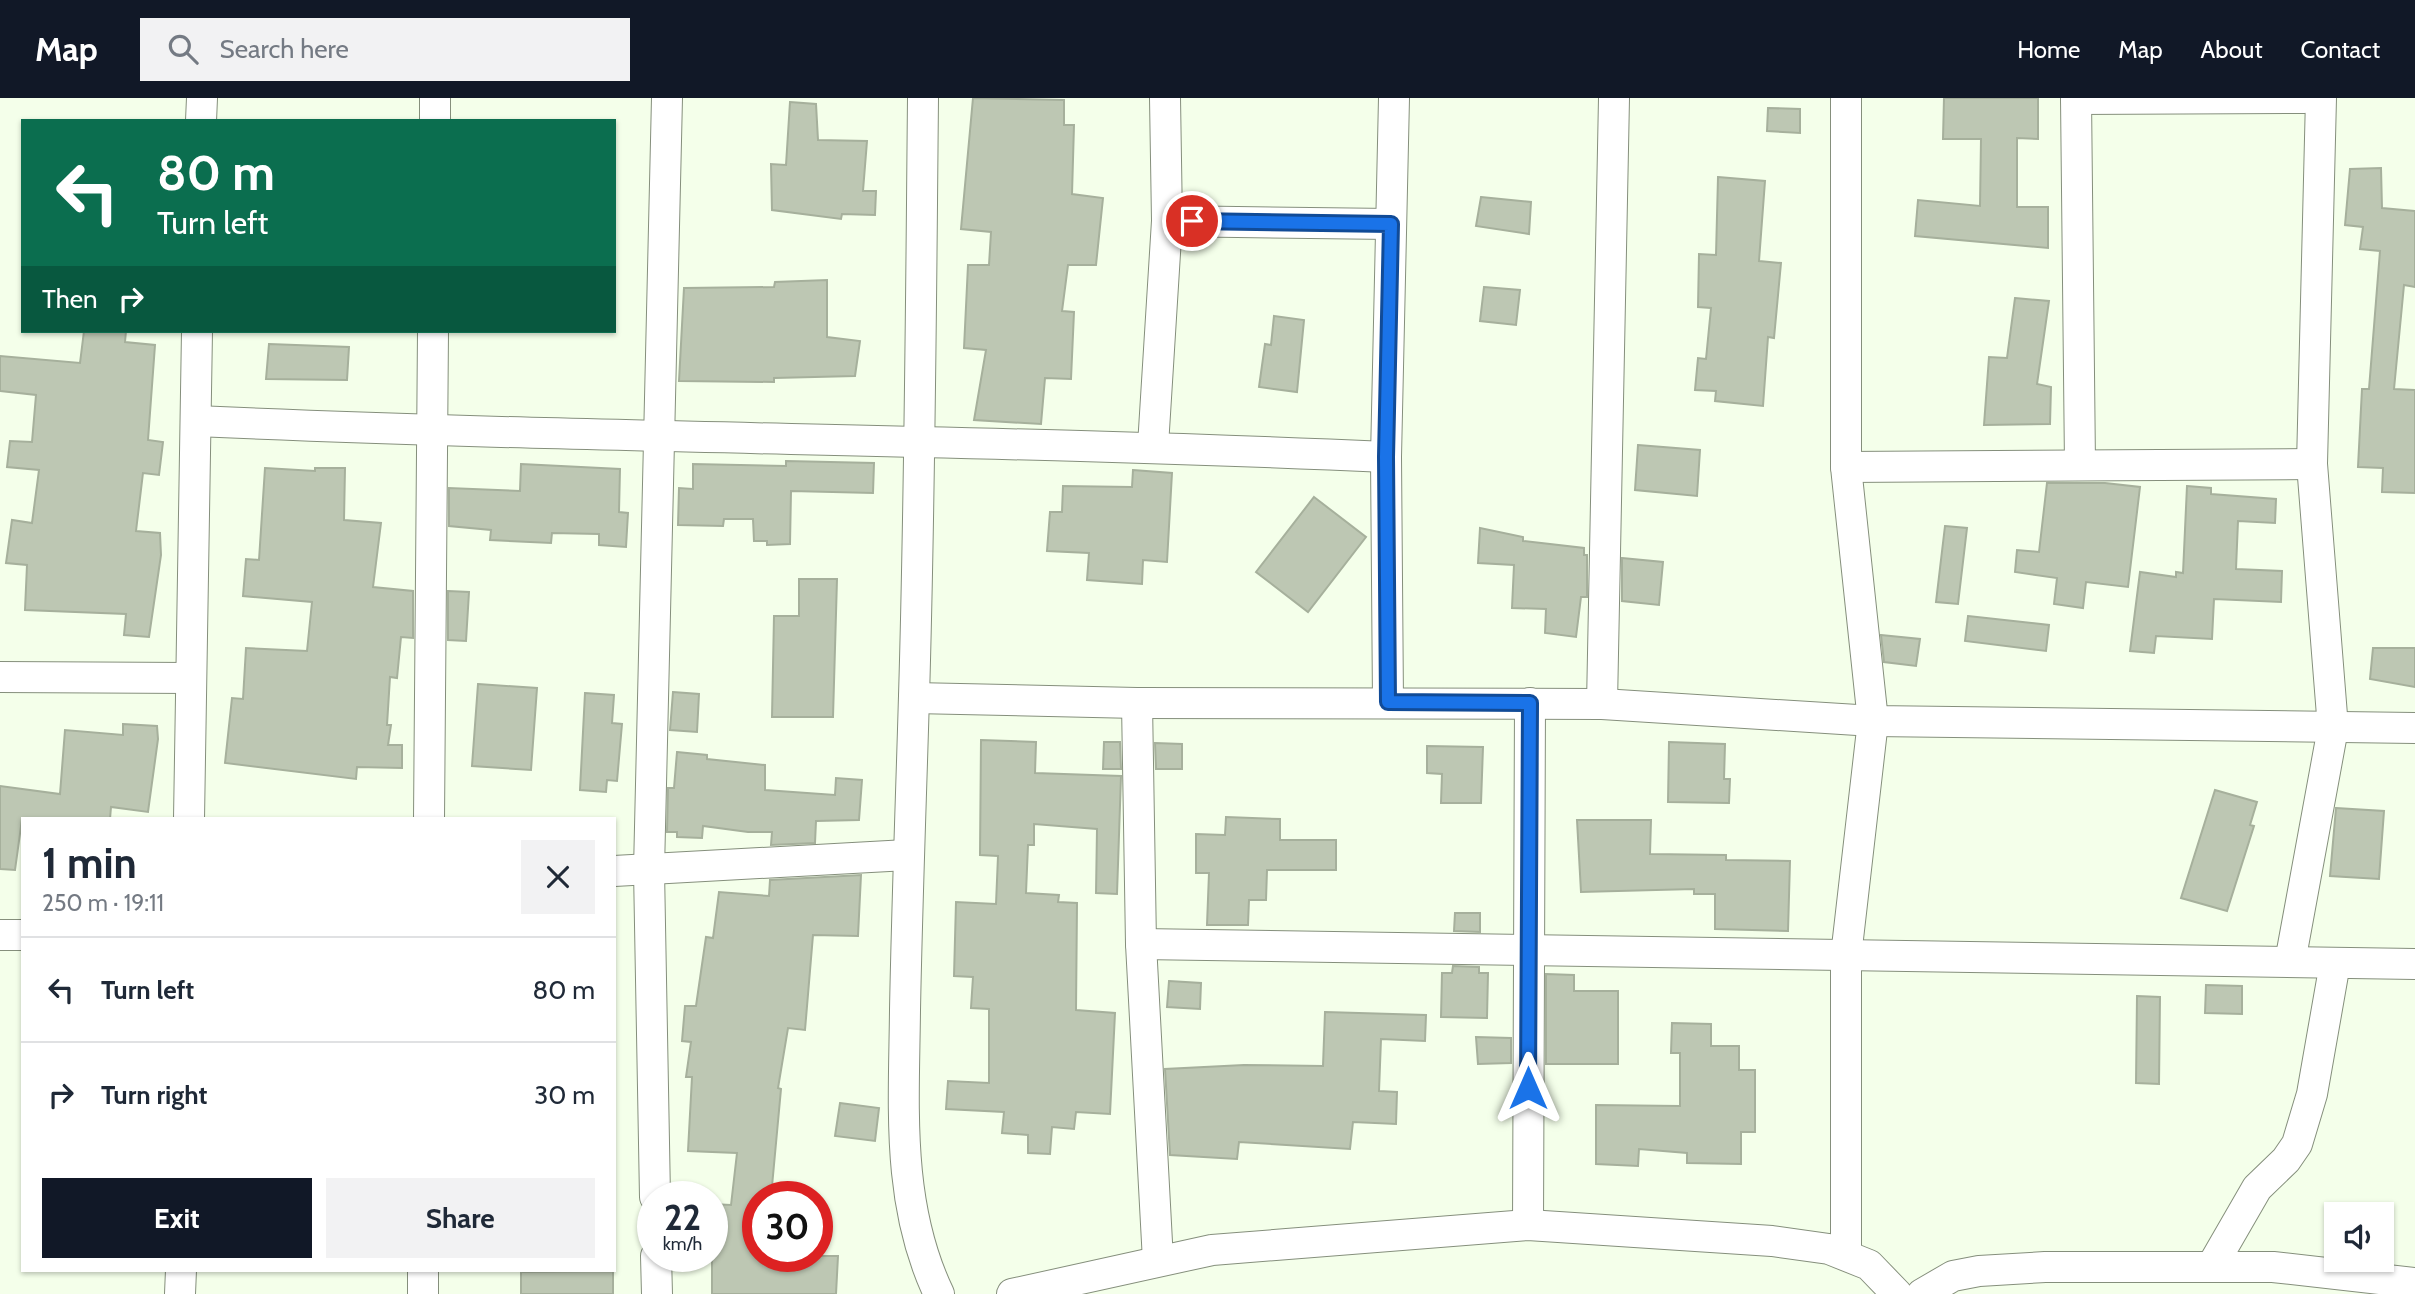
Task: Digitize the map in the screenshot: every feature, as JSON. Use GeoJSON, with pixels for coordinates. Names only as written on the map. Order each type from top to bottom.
{"type":"FeatureCollection","features":[{"type":"Feature","properties":{"kind":"street"},"geometry":{"type":"LineString","coordinates":[[201,119],[202,98]]}},
{"type":"Feature","properties":{"kind":"street"},"geometry":{"type":"LineString","coordinates":[[435,98],[435,119]]}},
{"type":"Feature","properties":{"kind":"street"},"geometry":{"type":"LineString","coordinates":[[655,1181],[649,870],[667,98]]}},
{"type":"Feature","properties":{"kind":"street"},"geometry":{"type":"LineString","coordinates":[[923,98],[920,444],[907,855],[904,1145],[912,1218],[925,1265],[939,1294]]}},
{"type":"Feature","properties":{"kind":"street"},"geometry":{"type":"LineString","coordinates":[[1153,446],[1167,221],[1165,98]]}},
{"type":"Feature","properties":{"kind":"street"},"geometry":{"type":"LineString","coordinates":[[1388,702],[1386,457],[1394,98]]}},
{"type":"Feature","properties":{"kind":"street"},"geometry":{"type":"LineString","coordinates":[[1602,704],[1614,98]]}},
{"type":"Feature","properties":{"kind":"street"},"geometry":{"type":"LineString","coordinates":[[1846,98],[1846,467],[1874,721],[1846,956],[1846,1253]]}},
{"type":"Feature","properties":{"kind":"street"},"geometry":{"type":"LineString","coordinates":[[2080,466],[2076,98],[2304,98]]}},
{"type":"Feature","properties":{"kind":"street"},"geometry":{"type":"LineString","coordinates":[[2290,962],[2333,728],[2312,464],[2321,98]]}},
{"type":"Feature","properties":{"kind":"street"},"geometry":{"type":"LineString","coordinates":[[1167,221],[1391,224]]}},
{"type":"Feature","properties":{"kind":"street"},"geometry":{"type":"LineString","coordinates":[[189,817],[197,333]]}},
{"type":"Feature","properties":{"kind":"street"},"geometry":{"type":"LineString","coordinates":[[429,817],[433,333]]}},
{"type":"Feature","properties":{"kind":"street"},"geometry":{"type":"LineString","coordinates":[[196,421],[433,432],[920,444],[1153,446],[1386,457]]}},
{"type":"Feature","properties":{"kind":"street"},"geometry":{"type":"LineString","coordinates":[[1846,467],[2312,464]]}},
{"type":"Feature","properties":{"kind":"street"},"geometry":{"type":"LineString","coordinates":[[0,677],[191,678]]}},
{"type":"Feature","properties":{"kind":"street"},"geometry":{"type":"LineString","coordinates":[[914,698],[1137,703],[1602,704],[1874,721],[2415,728]]}},
{"type":"Feature","properties":{"kind":"street"},"geometry":{"type":"LineString","coordinates":[[1137,703],[1141,944],[1158,1261]]}},
{"type":"Feature","properties":{"kind":"street"},"geometry":{"type":"LineString","coordinates":[[1528,1226],[1530,703]]}},
{"type":"Feature","properties":{"kind":"street"},"geometry":{"type":"LineString","coordinates":[[616,871],[907,855]]}},
{"type":"Feature","properties":{"kind":"street"},"geometry":{"type":"LineString","coordinates":[[0,935],[21,935]]}},
{"type":"Feature","properties":{"kind":"street"},"geometry":{"type":"LineString","coordinates":[[1141,944],[2415,964]]}},
{"type":"Feature","properties":{"kind":"street"},"geometry":{"type":"LineString","coordinates":[[2212,1266],[2257,1188],[2286,1160],[2297,1144],[2312,1094],[2335,963]]}},
{"type":"Feature","properties":{"kind":"street"},"geometry":{"type":"LineString","coordinates":[[1012,1294],[1212,1250],[1528,1226],[1772,1241],[1846,1253],[1870,1265],[1897,1294]]}},
{"type":"Feature","properties":{"kind":"street"},"geometry":{"type":"LineString","coordinates":[[1922,1294],[1953,1276],[1979,1271],[2058,1266],[2273,1267],[2415,1283]]}},
{"type":"Feature","properties":{"kind":"street"},"geometry":{"type":"LineString","coordinates":[[180,1294],[181,1272]]}},
{"type":"Feature","properties":{"kind":"street"},"geometry":{"type":"LineString","coordinates":[[422,1294],[423,1272]]}},
{"type":"Feature","properties":{"kind":"street"},"geometry":{"type":"LineString","coordinates":[[656,1272],[657,1294]]}},
{"type":"Feature","properties":{"kind":"building"},"geometry":{"type":"Polygon","coordinates":[[[973,98],[1064,100],[1064,125],[1074,125],[1072,194],[1103,198],[1096,265],[1068,265],[1062,311],[1074,312],[1071,379],[1045,378],[1041,424],[974,420],[986,350],[964,348],[968,265],[989,265],[991,232],[961,229],[973,98]]]}},
{"type":"Feature","properties":{"kind":"building"},"geometry":{"type":"Polygon","coordinates":[[[1944,98],[2038,98],[2038,139],[2017,138],[2017,207],[2048,207],[2048,248],[1915,236],[1918,200],[1980,206],[1981,139],[1943,139],[1944,98]]]}},
{"type":"Feature","properties":{"kind":"building"},"geometry":{"type":"Polygon","coordinates":[[[790,102],[816,104],[818,140],[867,141],[863,191],[876,191],[875,215],[842,214],[841,219],[772,210],[771,164],[786,165],[790,102]]]}},
{"type":"Feature","properties":{"kind":"building"},"geometry":{"type":"Polygon","coordinates":[[[1768,108],[1800,109],[1800,133],[1767,131],[1768,108]]]}},
{"type":"Feature","properties":{"kind":"building"},"geometry":{"type":"Polygon","coordinates":[[[2381,168],[2382,208],[2415,211],[2415,287],[2404,285],[2394,389],[2415,390],[2415,493],[2382,492],[2383,468],[2358,467],[2362,389],[2369,389],[2380,251],[2360,249],[2363,227],[2345,225],[2350,169],[2381,168]]]}},
{"type":"Feature","properties":{"kind":"building"},"geometry":{"type":"Polygon","coordinates":[[[1718,177],[1765,181],[1759,261],[1781,263],[1774,338],[1768,337],[1763,406],[1715,401],[1716,391],[1695,390],[1698,358],[1706,359],[1711,308],[1698,307],[1699,254],[1716,255],[1718,177]]]}},
{"type":"Feature","properties":{"kind":"building"},"geometry":{"type":"Polygon","coordinates":[[[1481,197],[1531,202],[1529,234],[1476,226],[1481,197]]]}},
{"type":"Feature","properties":{"kind":"building"},"geometry":{"type":"Polygon","coordinates":[[[827,280],[827,337],[860,341],[855,376],[774,378],[774,382],[679,381],[684,288],[774,287],[775,282],[827,280]]]}},
{"type":"Feature","properties":{"kind":"building"},"geometry":{"type":"Polygon","coordinates":[[[1484,287],[1520,290],[1516,325],[1480,321],[1484,287]]]}},
{"type":"Feature","properties":{"kind":"building"},"geometry":{"type":"Polygon","coordinates":[[[2015,298],[2049,301],[2037,384],[2051,387],[2050,424],[1984,425],[1989,357],[2007,358],[2015,298]]]}},
{"type":"Feature","properties":{"kind":"building"},"geometry":{"type":"Polygon","coordinates":[[[1274,316],[1304,320],[1297,392],[1259,387],[1265,344],[1271,345],[1274,316]]]}},
{"type":"Feature","properties":{"kind":"building"},"geometry":{"type":"Polygon","coordinates":[[[84,333],[126,333],[125,342],[155,345],[148,440],[163,442],[159,475],[143,473],[136,531],[160,533],[161,555],[149,637],[124,635],[126,614],[25,610],[27,565],[6,563],[12,520],[32,523],[39,470],[7,467],[10,441],[32,442],[36,395],[0,391],[0,356],[80,363],[84,333]]]}},
{"type":"Feature","properties":{"kind":"building"},"geometry":{"type":"Polygon","coordinates":[[[269,344],[349,347],[347,380],[266,379],[269,344]]]}},
{"type":"Feature","properties":{"kind":"building"},"geometry":{"type":"Polygon","coordinates":[[[1638,445],[1700,450],[1697,496],[1635,490],[1638,445]]]}},
{"type":"Feature","properties":{"kind":"building"},"geometry":{"type":"Polygon","coordinates":[[[786,461],[874,463],[873,493],[791,491],[790,544],[767,545],[767,541],[754,541],[753,519],[724,519],[723,526],[678,525],[679,488],[693,489],[693,464],[786,466],[786,461]]]}},
{"type":"Feature","properties":{"kind":"building"},"geometry":{"type":"Polygon","coordinates":[[[521,464],[620,469],[619,512],[628,513],[626,547],[599,545],[599,534],[552,533],[551,543],[490,540],[491,530],[449,526],[449,488],[520,491],[521,464]]]}},
{"type":"Feature","properties":{"kind":"building"},"geometry":{"type":"Polygon","coordinates":[[[265,468],[315,471],[315,468],[345,468],[344,520],[381,523],[373,587],[413,591],[413,638],[401,637],[397,678],[390,677],[387,725],[391,725],[388,745],[402,745],[402,768],[357,767],[356,779],[225,763],[232,698],[243,699],[246,648],[307,651],[312,602],[243,596],[246,559],[259,560],[265,468]]]}},
{"type":"Feature","properties":{"kind":"building"},"geometry":{"type":"Polygon","coordinates":[[[1133,470],[1172,473],[1167,562],[1143,560],[1142,584],[1087,580],[1089,553],[1047,551],[1050,512],[1062,512],[1063,486],[1132,487],[1133,470]]]}},
{"type":"Feature","properties":{"kind":"building"},"geometry":{"type":"Polygon","coordinates":[[[2047,483],[2105,483],[2140,487],[2128,587],[2086,582],[2083,608],[2054,604],[2057,578],[2015,572],[2017,550],[2039,552],[2047,483]]]}},
{"type":"Feature","properties":{"kind":"building"},"geometry":{"type":"Polygon","coordinates":[[[2187,486],[2211,488],[2211,494],[2276,499],[2275,523],[2238,521],[2236,569],[2282,571],[2281,602],[2214,599],[2212,639],[2156,636],[2154,653],[2130,651],[2140,572],[2176,577],[2176,572],[2183,573],[2187,486]]]}},
{"type":"Feature","properties":{"kind":"building"},"geometry":{"type":"Polygon","coordinates":[[[1314,497],[1366,537],[1308,612],[1256,572],[1314,497]]]}},
{"type":"Feature","properties":{"kind":"building"},"geometry":{"type":"Polygon","coordinates":[[[1945,526],[1967,528],[1958,604],[1936,602],[1945,526]]]}},
{"type":"Feature","properties":{"kind":"building"},"geometry":{"type":"Polygon","coordinates":[[[1480,528],[1523,537],[1523,541],[1584,548],[1584,555],[1587,555],[1587,597],[1581,597],[1576,637],[1545,633],[1546,609],[1512,608],[1514,565],[1478,563],[1480,528]]]}},
{"type":"Feature","properties":{"kind":"building"},"geometry":{"type":"Polygon","coordinates":[[[1622,558],[1663,562],[1659,605],[1622,601],[1622,558]]]}},
{"type":"Feature","properties":{"kind":"building"},"geometry":{"type":"Polygon","coordinates":[[[799,579],[837,579],[833,717],[772,717],[774,616],[799,616],[799,579]]]}},
{"type":"Feature","properties":{"kind":"building"},"geometry":{"type":"Polygon","coordinates":[[[448,591],[469,592],[466,641],[448,640],[448,591]]]}},
{"type":"Feature","properties":{"kind":"building"},"geometry":{"type":"Polygon","coordinates":[[[1968,616],[2049,625],[2046,651],[1965,641],[1968,616]]]}},
{"type":"Feature","properties":{"kind":"building"},"geometry":{"type":"Polygon","coordinates":[[[1881,635],[1920,639],[1916,666],[1884,662],[1881,635]]]}},
{"type":"Feature","properties":{"kind":"building"},"geometry":{"type":"Polygon","coordinates":[[[2373,648],[2415,648],[2415,687],[2370,679],[2373,648]]]}},
{"type":"Feature","properties":{"kind":"building"},"geometry":{"type":"Polygon","coordinates":[[[478,684],[537,688],[531,770],[472,766],[478,684]]]}},
{"type":"Feature","properties":{"kind":"building"},"geometry":{"type":"Polygon","coordinates":[[[673,692],[699,694],[697,732],[670,730],[673,692]]]}},
{"type":"Feature","properties":{"kind":"building"},"geometry":{"type":"Polygon","coordinates":[[[585,693],[614,695],[612,723],[622,724],[617,781],[607,780],[606,792],[580,790],[585,693]]]}},
{"type":"Feature","properties":{"kind":"building"},"geometry":{"type":"Polygon","coordinates":[[[123,724],[157,726],[158,739],[148,812],[111,807],[110,817],[21,817],[15,870],[0,869],[0,786],[60,794],[65,730],[123,735],[123,724]]]}},
{"type":"Feature","properties":{"kind":"building"},"geometry":{"type":"Polygon","coordinates":[[[981,740],[1036,742],[1035,773],[1121,776],[1117,894],[1096,893],[1097,829],[1034,824],[1034,845],[1028,845],[1026,893],[1059,895],[1058,902],[1077,903],[1076,1010],[1115,1013],[1110,1114],[1076,1112],[1074,1129],[1052,1127],[1050,1154],[1028,1153],[1028,1135],[1002,1133],[1004,1112],[946,1109],[948,1081],[989,1083],[989,1009],[971,1008],[973,977],[954,976],[956,902],[996,904],[998,856],[980,855],[981,740]]]}},
{"type":"Feature","properties":{"kind":"building"},"geometry":{"type":"Polygon","coordinates":[[[1104,742],[1120,742],[1121,769],[1103,769],[1104,742]]]}},
{"type":"Feature","properties":{"kind":"building"},"geometry":{"type":"Polygon","coordinates":[[[1669,742],[1725,744],[1724,779],[1730,779],[1729,803],[1668,802],[1669,742]]]}},
{"type":"Feature","properties":{"kind":"building"},"geometry":{"type":"Polygon","coordinates":[[[1155,743],[1182,744],[1182,769],[1156,769],[1155,743]]]}},
{"type":"Feature","properties":{"kind":"building"},"geometry":{"type":"Polygon","coordinates":[[[1427,746],[1483,747],[1481,803],[1441,803],[1442,774],[1427,773],[1427,746]]]}},
{"type":"Feature","properties":{"kind":"building"},"geometry":{"type":"Polygon","coordinates":[[[677,752],[707,755],[707,759],[765,765],[765,790],[835,795],[836,778],[862,780],[859,820],[816,821],[815,843],[771,845],[772,832],[703,826],[702,838],[677,837],[677,832],[667,832],[668,788],[674,788],[677,752]]]}},
{"type":"Feature","properties":{"kind":"building"},"geometry":{"type":"Polygon","coordinates":[[[2215,790],[2257,802],[2250,825],[2254,826],[2227,911],[2181,898],[2215,790]]]}},
{"type":"Feature","properties":{"kind":"building"},"geometry":{"type":"Polygon","coordinates":[[[2336,808],[2384,811],[2379,879],[2330,876],[2336,808]]]}},
{"type":"Feature","properties":{"kind":"building"},"geometry":{"type":"Polygon","coordinates":[[[1226,817],[1280,819],[1280,840],[1336,840],[1336,870],[1267,870],[1266,900],[1249,900],[1248,925],[1207,925],[1209,873],[1196,873],[1196,834],[1225,835],[1226,817]]]}},
{"type":"Feature","properties":{"kind":"building"},"geometry":{"type":"Polygon","coordinates":[[[1577,820],[1651,820],[1650,854],[1726,855],[1726,860],[1790,861],[1788,931],[1715,929],[1715,894],[1694,894],[1694,889],[1581,892],[1577,820]]]}},
{"type":"Feature","properties":{"kind":"building"},"geometry":{"type":"Polygon","coordinates":[[[861,875],[858,936],[813,935],[805,1030],[788,1028],[778,1088],[781,1089],[772,1181],[742,1181],[742,1272],[833,1272],[833,1256],[838,1256],[836,1294],[712,1294],[712,1272],[728,1272],[728,1205],[731,1205],[737,1153],[688,1151],[692,1077],[686,1077],[691,1042],[682,1041],[685,1006],[696,1006],[706,937],[713,938],[719,892],[769,896],[770,880],[861,875]]]}},
{"type":"Feature","properties":{"kind":"building"},"geometry":{"type":"Polygon","coordinates":[[[1455,913],[1480,913],[1480,932],[1454,931],[1455,913]]]}},
{"type":"Feature","properties":{"kind":"building"},"geometry":{"type":"Polygon","coordinates":[[[1453,966],[1479,967],[1479,973],[1488,973],[1487,1018],[1441,1017],[1442,973],[1452,973],[1453,966]]]}},
{"type":"Feature","properties":{"kind":"building"},"geometry":{"type":"Polygon","coordinates":[[[1546,974],[1574,975],[1574,991],[1618,991],[1618,1064],[1546,1064],[1546,974]]]}},
{"type":"Feature","properties":{"kind":"building"},"geometry":{"type":"Polygon","coordinates":[[[1169,981],[1201,983],[1200,1009],[1167,1007],[1169,981]]]}},
{"type":"Feature","properties":{"kind":"building"},"geometry":{"type":"Polygon","coordinates":[[[2206,985],[2242,986],[2242,1014],[2205,1013],[2206,985]]]}},
{"type":"Feature","properties":{"kind":"building"},"geometry":{"type":"Polygon","coordinates":[[[2137,996],[2160,997],[2159,1084],[2136,1083],[2137,996]]]}},
{"type":"Feature","properties":{"kind":"building"},"geometry":{"type":"Polygon","coordinates":[[[1325,1012],[1426,1015],[1425,1041],[1381,1039],[1379,1091],[1397,1092],[1396,1124],[1353,1122],[1350,1149],[1239,1142],[1237,1159],[1170,1155],[1165,1069],[1244,1065],[1323,1066],[1325,1012]]]}},
{"type":"Feature","properties":{"kind":"building"},"geometry":{"type":"Polygon","coordinates":[[[1672,1023],[1711,1024],[1711,1046],[1739,1046],[1739,1070],[1755,1070],[1755,1132],[1741,1132],[1741,1164],[1687,1163],[1687,1153],[1639,1149],[1638,1166],[1596,1164],[1596,1105],[1680,1106],[1680,1053],[1671,1053],[1672,1023]]]}},
{"type":"Feature","properties":{"kind":"building"},"geometry":{"type":"Polygon","coordinates":[[[1476,1037],[1511,1038],[1511,1063],[1478,1064],[1476,1037]]]}},
{"type":"Feature","properties":{"kind":"building"},"geometry":{"type":"Polygon","coordinates":[[[840,1103],[879,1108],[875,1141],[835,1136],[840,1103]]]}},
{"type":"Feature","properties":{"kind":"building"},"geometry":{"type":"Polygon","coordinates":[[[521,1272],[613,1272],[613,1294],[521,1294],[521,1272]]]}},
{"type":"Feature","properties":{"kind":"route"},"geometry":{"type":"LineString","coordinates":[[1192,221],[1391,224],[1386,457],[1388,702],[1530,703],[1528,1088]]}}]}
